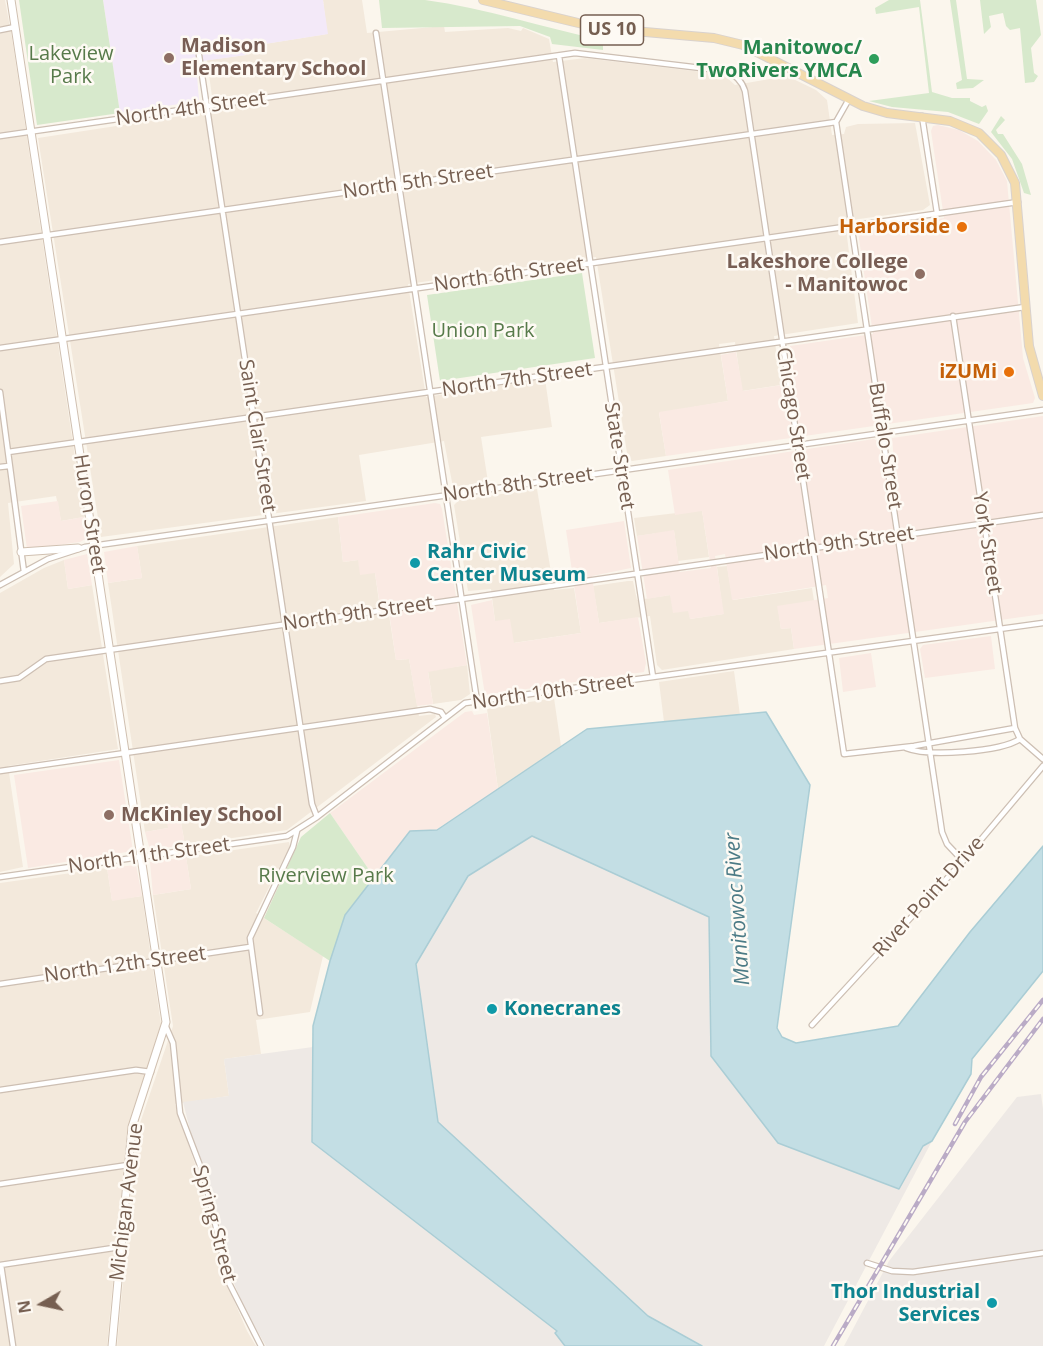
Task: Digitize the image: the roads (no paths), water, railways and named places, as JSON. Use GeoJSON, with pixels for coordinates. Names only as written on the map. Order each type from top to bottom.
{"type":"FeatureCollection","features":[{"type":"Feature","properties":{"kind":"main road","name":"US 10"},"geometry":{"type":"LineString","coordinates":[[483,0],[599,28],[714,38],[743,45],[849,99],[887,113],[922,116],[963,124],[987,140],[1009,167],[1018,202],[1031,359],[1043,396]]}},
{"type":"Feature","properties":{"kind":"street","name":"Huron Street"},"geometry":{"type":"LineString","coordinates":[[11,0],[166,1027]]}},
{"type":"Feature","properties":{"kind":"street"},"geometry":{"type":"LineString","coordinates":[[0,30],[15,27]]}},
{"type":"Feature","properties":{"kind":"street"},"geometry":{"type":"LineString","coordinates":[[376,33],[477,701]]}},
{"type":"Feature","properties":{"kind":"street","name":"North 4th Street"},"geometry":{"type":"LineString","coordinates":[[0,136],[575,53],[726,71],[737,77]]}},
{"type":"Feature","properties":{"kind":"street","name":"Saint Clair Street"},"geometry":{"type":"LineString","coordinates":[[199,55],[312,804],[317,817]]}},
{"type":"Feature","properties":{"kind":"street","name":"State Street"},"geometry":{"type":"LineString","coordinates":[[559,56],[653,677]]}},
{"type":"Feature","properties":{"kind":"street","name":"Chicago Street"},"geometry":{"type":"LineString","coordinates":[[737,77],[745,91],[844,754],[904,747]]}},
{"type":"Feature","properties":{"kind":"street"},"geometry":{"type":"LineString","coordinates":[[836,122],[849,99]]}},
{"type":"Feature","properties":{"kind":"street"},"geometry":{"type":"LineString","coordinates":[[922,116],[937,213]]}},
{"type":"Feature","properties":{"kind":"street","name":"North 5th Street"},"geometry":{"type":"LineString","coordinates":[[0,242],[836,122]]}},
{"type":"Feature","properties":{"kind":"street","name":"Buffalo Street"},"geometry":{"type":"LineString","coordinates":[[836,122],[942,832],[947,844],[963,861]]}},
{"type":"Feature","properties":{"kind":"street","name":"North 6th Street"},"geometry":{"type":"LineString","coordinates":[[0,348],[1018,202]]}},
{"type":"Feature","properties":{"kind":"street","name":"North 7th Street"},"geometry":{"type":"LineString","coordinates":[[0,450],[78,442],[1025,306]]}},
{"type":"Feature","properties":{"kind":"street","name":"York Street"},"geometry":{"type":"LineString","coordinates":[[953,316],[1015,728],[1020,740],[1043,759]]}},
{"type":"Feature","properties":{"kind":"street"},"geometry":{"type":"LineString","coordinates":[[0,392],[24,572]]}},
{"type":"Feature","properties":{"kind":"street","name":"North 8th Street"},"geometry":{"type":"LineString","coordinates":[[0,585],[78,549],[94,546],[1043,410]]}},
{"type":"Feature","properties":{"kind":"street"},"geometry":{"type":"LineString","coordinates":[[0,467],[9,466]]}},
{"type":"Feature","properties":{"kind":"street","name":"North 9th Street"},"geometry":{"type":"LineString","coordinates":[[0,681],[19,678],[46,659],[1043,515]]}},
{"type":"Feature","properties":{"kind":"street"},"geometry":{"type":"LineString","coordinates":[[21,552],[78,549]]}},
{"type":"Feature","properties":{"kind":"street","name":"North 10th Street"},"geometry":{"type":"LineString","coordinates":[[0,771],[430,709],[441,712],[445,718],[465,703],[477,701],[1043,622]]}},
{"type":"Feature","properties":{"kind":"street"},"geometry":{"type":"LineString","coordinates":[[260,1013],[250,938],[292,847],[297,831],[445,718]]}},
{"type":"Feature","properties":{"kind":"street"},"geometry":{"type":"LineString","coordinates":[[904,747],[1015,728]]}},
{"type":"Feature","properties":{"kind":"street"},"geometry":{"type":"LineString","coordinates":[[904,747],[932,754],[1008,744],[1020,740]]}},
{"type":"Feature","properties":{"kind":"street","name":"River Point Drive"},"geometry":{"type":"LineString","coordinates":[[812,1025],[963,861],[1043,766]]}},
{"type":"Feature","properties":{"kind":"street","name":"North 11th Street"},"geometry":{"type":"LineString","coordinates":[[0,877],[287,836],[297,831]]}},
{"type":"Feature","properties":{"kind":"street","name":"North 12th Street"},"geometry":{"type":"LineString","coordinates":[[0,984],[250,946]]}},
{"type":"Feature","properties":{"kind":"street","name":"Michigan Avenue"},"geometry":{"type":"LineString","coordinates":[[112,1346],[132,1127],[166,1027]]}},
{"type":"Feature","properties":{"kind":"street","name":"Spring Street"},"geometry":{"type":"LineString","coordinates":[[166,1027],[173,1043],[180,1113],[204,1176],[229,1283],[261,1346]]}},
{"type":"Feature","properties":{"kind":"street"},"geometry":{"type":"LineString","coordinates":[[0,1090],[136,1070],[151,1072]]}},
{"type":"Feature","properties":{"kind":"street"},"geometry":{"type":"LineString","coordinates":[[0,1184],[128,1165]]}},
{"type":"Feature","properties":{"kind":"street"},"geometry":{"type":"LineString","coordinates":[[13,1346],[0,1265],[120,1247]]}},
{"type":"Feature","properties":{"kind":"street"},"geometry":{"type":"LineString","coordinates":[[867,1263],[892,1271],[913,1272],[1043,1253]]}},
{"type":"Feature","properties":{"kind":"water","name":"Manitowoc River"},"geometry":{"type":"Polygon","coordinates":[[[766,712],[810,785],[777,1028],[782,1037],[796,1043],[898,1026],[970,932],[1043,846],[1043,971],[972,1059],[971,1074],[932,1141],[923,1146],[899,1189],[778,1143],[711,1056],[709,917],[532,836],[468,876],[416,964],[438,1122],[648,1316],[702,1346],[565,1346],[555,1333],[557,1331],[312,1142],[313,1026],[330,961],[345,915],[410,831],[437,830],[587,729],[766,712]]]}},
{"type":"Feature","properties":{"kind":"railway"},"geometry":{"type":"LineString","coordinates":[[955,1124],[981,1077],[1043,1000]]}},
{"type":"Feature","properties":{"kind":"railway"},"geometry":{"type":"LineString","coordinates":[[833,1346],[965,1122],[1043,1019]]}},
{"type":"Feature","properties":{"kind":"place","name":"Madison Elementary School"},"geometry":{"type":"Point","coordinates":[169,58]}},
{"type":"Feature","properties":{"kind":"place","name":"Manitowoc/ TwoRivers YMCA"},"geometry":{"type":"Point","coordinates":[874,59]}},
{"type":"Feature","properties":{"kind":"place","name":"Harborside"},"geometry":{"type":"Point","coordinates":[962,227]}},
{"type":"Feature","properties":{"kind":"place","name":"Lakeshore College - Manitowoc"},"geometry":{"type":"Point","coordinates":[920,274]}},
{"type":"Feature","properties":{"kind":"place","name":"iZUMi"},"geometry":{"type":"Point","coordinates":[1009,372]}},
{"type":"Feature","properties":{"kind":"place","name":"Rahr Civic Center Museum"},"geometry":{"type":"Point","coordinates":[415,563]}},
{"type":"Feature","properties":{"kind":"place","name":"McKinley School"},"geometry":{"type":"Point","coordinates":[109,815]}},
{"type":"Feature","properties":{"kind":"place","name":"Konecranes"},"geometry":{"type":"Point","coordinates":[492,1009]}},
{"type":"Feature","properties":{"kind":"place","name":"Thor Industrial Services"},"geometry":{"type":"Point","coordinates":[992,1303]}},
{"type":"Feature","properties":{"kind":"park label","name":"Lakeview Park"},"geometry":{"type":"Point","coordinates":[71,66]}},
{"type":"Feature","properties":{"kind":"park label","name":"Union Park"},"geometry":{"type":"Point","coordinates":[483,331]}},
{"type":"Feature","properties":{"kind":"park label","name":"Riverview Park"},"geometry":{"type":"Point","coordinates":[326,876]}}]}
